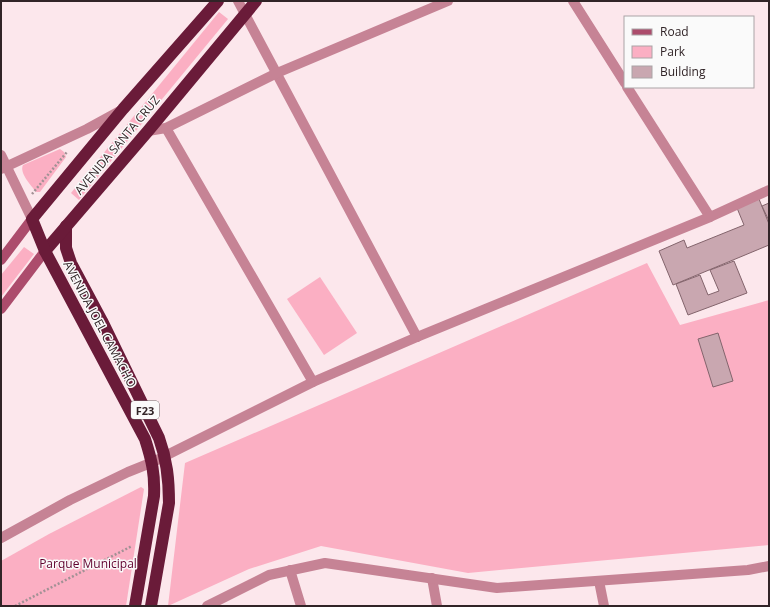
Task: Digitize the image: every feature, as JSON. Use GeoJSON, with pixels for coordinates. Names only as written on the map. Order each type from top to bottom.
{"type":"FeatureCollection","features":[{"type":"Feature","properties":{"kind":"highway","name":"AVENIDA SANTA CRUZ"},"geometry":{"type":"LineString","coordinates":[[32,219],[123,109],[218,1]]}},
{"type":"Feature","properties":{"kind":"highway","name":"AVENIDA SANTA CRUZ"},"geometry":{"type":"LineString","coordinates":[[45,251],[148,131],[245,12],[256,1]]}},
{"type":"Feature","properties":{"kind":"highway","name":"AVENIDA JOEL CAMACHO"},"geometry":{"type":"LineString","coordinates":[[32,219],[45,251],[145,439],[153,462],[155,481],[154,496],[135,606]]}},
{"type":"Feature","properties":{"kind":"highway","name":"AVENIDA JOEL CAMACHO"},"geometry":{"type":"LineString","coordinates":[[66,226],[66,248],[71,263],[106,327],[159,438],[165,455],[169,480],[169,503],[152,606]]}},
{"type":"Feature","properties":{"kind":"street"},"geometry":{"type":"LineString","coordinates":[[238,1],[278,73],[417,337]]}},
{"type":"Feature","properties":{"kind":"street"},"geometry":{"type":"LineString","coordinates":[[148,131],[166,128],[278,73],[448,1]]}},
{"type":"Feature","properties":{"kind":"street"},"geometry":{"type":"LineString","coordinates":[[573,1],[624,82]]}},
{"type":"Feature","properties":{"kind":"street"},"geometry":{"type":"LineString","coordinates":[[628,88],[710,217]]}},
{"type":"Feature","properties":{"kind":"street"},"geometry":{"type":"LineString","coordinates":[[4,167],[86,129],[123,109]]}},
{"type":"Feature","properties":{"kind":"street"},"geometry":{"type":"LineString","coordinates":[[166,128],[313,382]]}},
{"type":"Feature","properties":{"kind":"street"},"geometry":{"type":"LineString","coordinates":[[1,155],[4,167],[32,219]]}},
{"type":"Feature","properties":{"kind":"street"},"geometry":{"type":"LineString","coordinates":[[1,538],[70,500],[128,472],[153,462],[313,382],[417,337],[710,217],[769,190]]}},
{"type":"Feature","properties":{"kind":"street","name":"AVENIDA SANTA CRUZ"},"geometry":{"type":"LineString","coordinates":[[1,260],[32,219]]}},
{"type":"Feature","properties":{"kind":"street","name":"AVENIDA SANTA CRUZ"},"geometry":{"type":"LineString","coordinates":[[1,309],[45,251]]}},
{"type":"Feature","properties":{"kind":"street"},"geometry":{"type":"LineString","coordinates":[[207,606],[268,575],[326,563],[497,588],[748,570],[769,566]]}},
{"type":"Feature","properties":{"kind":"street"},"geometry":{"type":"LineString","coordinates":[[290,570],[301,606]]}},
{"type":"Feature","properties":{"kind":"street"},"geometry":{"type":"LineString","coordinates":[[432,578],[437,606]]}},
{"type":"Feature","properties":{"kind":"street"},"geometry":{"type":"LineString","coordinates":[[599,581],[604,606]]}},
{"type":"Feature","properties":{"kind":"path"},"geometry":{"type":"LineString","coordinates":[[24,203],[68,150]]}},
{"type":"Feature","properties":{"kind":"path"},"geometry":{"type":"LineString","coordinates":[[15,606],[135,545]]}},
{"type":"Feature","properties":{"kind":"green space"},"geometry":{"type":"Polygon","coordinates":[[[219,12],[228,19],[79,200],[71,193],[219,12]]]}},
{"type":"Feature","properties":{"kind":"green space"},"geometry":{"type":"Polygon","coordinates":[[[60,149],[64,152],[66,157],[40,192],[36,192],[24,175],[22,168],[23,165],[60,149]]]}},
{"type":"Feature","properties":{"kind":"green space"},"geometry":{"type":"Polygon","coordinates":[[[24,247],[34,254],[1,297],[1,275],[24,247]]]}},
{"type":"Feature","properties":{"kind":"green space"},"geometry":{"type":"Polygon","coordinates":[[[647,263],[680,325],[769,300],[769,545],[468,573],[321,546],[249,569],[168,606],[185,463],[647,263]]]}},
{"type":"Feature","properties":{"kind":"green space"},"geometry":{"type":"Polygon","coordinates":[[[320,277],[357,333],[324,355],[287,299],[320,277]]]}},
{"type":"Feature","properties":{"kind":"green space","name":"Parque Municipal"},"geometry":{"type":"Polygon","coordinates":[[[141,487],[144,489],[126,606],[1,606],[1,561],[49,534],[141,487]]]}},
{"type":"Feature","properties":{"kind":"building"},"geometry":{"type":"Polygon","coordinates":[[[759,199],[769,224],[769,245],[673,285],[659,251],[684,240],[687,248],[744,225],[737,208],[759,199]]]}},
{"type":"Feature","properties":{"kind":"building"},"geometry":{"type":"Polygon","coordinates":[[[769,203],[769,221],[762,206],[769,203]]]}},
{"type":"Feature","properties":{"kind":"building"},"geometry":{"type":"Polygon","coordinates":[[[734,261],[747,293],[688,315],[676,284],[700,275],[708,295],[719,291],[710,270],[734,261]]]}},
{"type":"Feature","properties":{"kind":"building"},"geometry":{"type":"Polygon","coordinates":[[[718,333],[733,381],[713,387],[698,339],[718,333]]]}}]}
